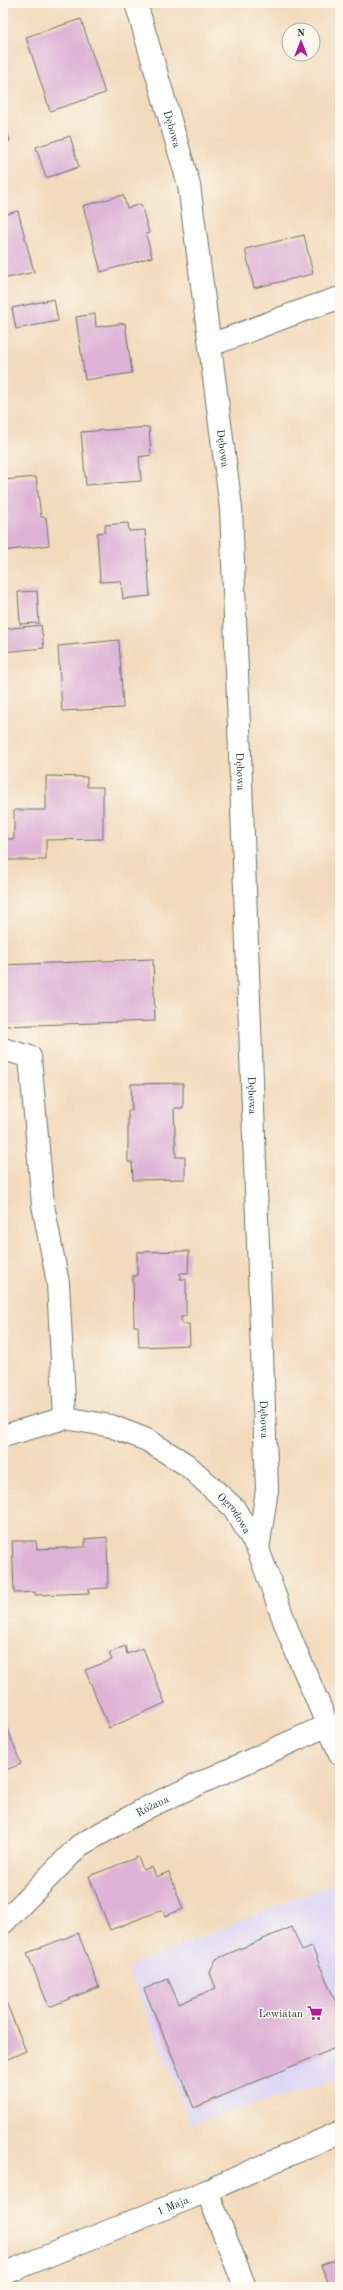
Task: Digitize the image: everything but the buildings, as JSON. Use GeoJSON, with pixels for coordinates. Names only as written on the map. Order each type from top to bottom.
{"type":"FeatureCollection","features":[{"type":"Feature","properties":{"kind":"street","name":"Dębowa"},"geometry":{"type":"LineString","coordinates":[[136,3],[189,185],[231,508],[267,1490],[258,1549]]}},
{"type":"Feature","properties":{"kind":"street"},"geometry":{"type":"LineString","coordinates":[[210,345],[254,330],[304,309],[340,298]]}},
{"type":"Feature","properties":{"kind":"street"},"geometry":{"type":"LineString","coordinates":[[3,1049],[30,1057],[43,1205],[58,1283],[65,1418]]}},
{"type":"Feature","properties":{"kind":"street","name":"Ogrodowa"},"geometry":{"type":"LineString","coordinates":[[3,1436],[65,1418],[111,1426],[146,1440],[187,1465],[234,1508],[258,1549],[290,1637],[340,1754]]}},
{"type":"Feature","properties":{"kind":"street","name":"Różana"},"geometry":{"type":"LineString","coordinates":[[3,1923],[80,1844],[150,1806],[328,1725]]}},
{"type":"Feature","properties":{"kind":"street","name":"1 Maja"},"geometry":{"type":"LineString","coordinates":[[3,2274],[207,2191],[340,2132]]}},
{"type":"Feature","properties":{"kind":"street"},"geometry":{"type":"LineString","coordinates":[[207,2191],[245,2287]]}},
{"type":"Feature","properties":{"kind":"shaded area"},"geometry":{"type":"Polygon","coordinates":[[[334,1883],[340,1899],[340,2079],[191,2124],[128,1967],[334,1883]]]}},
{"type":"Feature","properties":{"kind":"place","name":"Lewiatan"},"geometry":{"type":"Point","coordinates":[315,2013]}}]}
